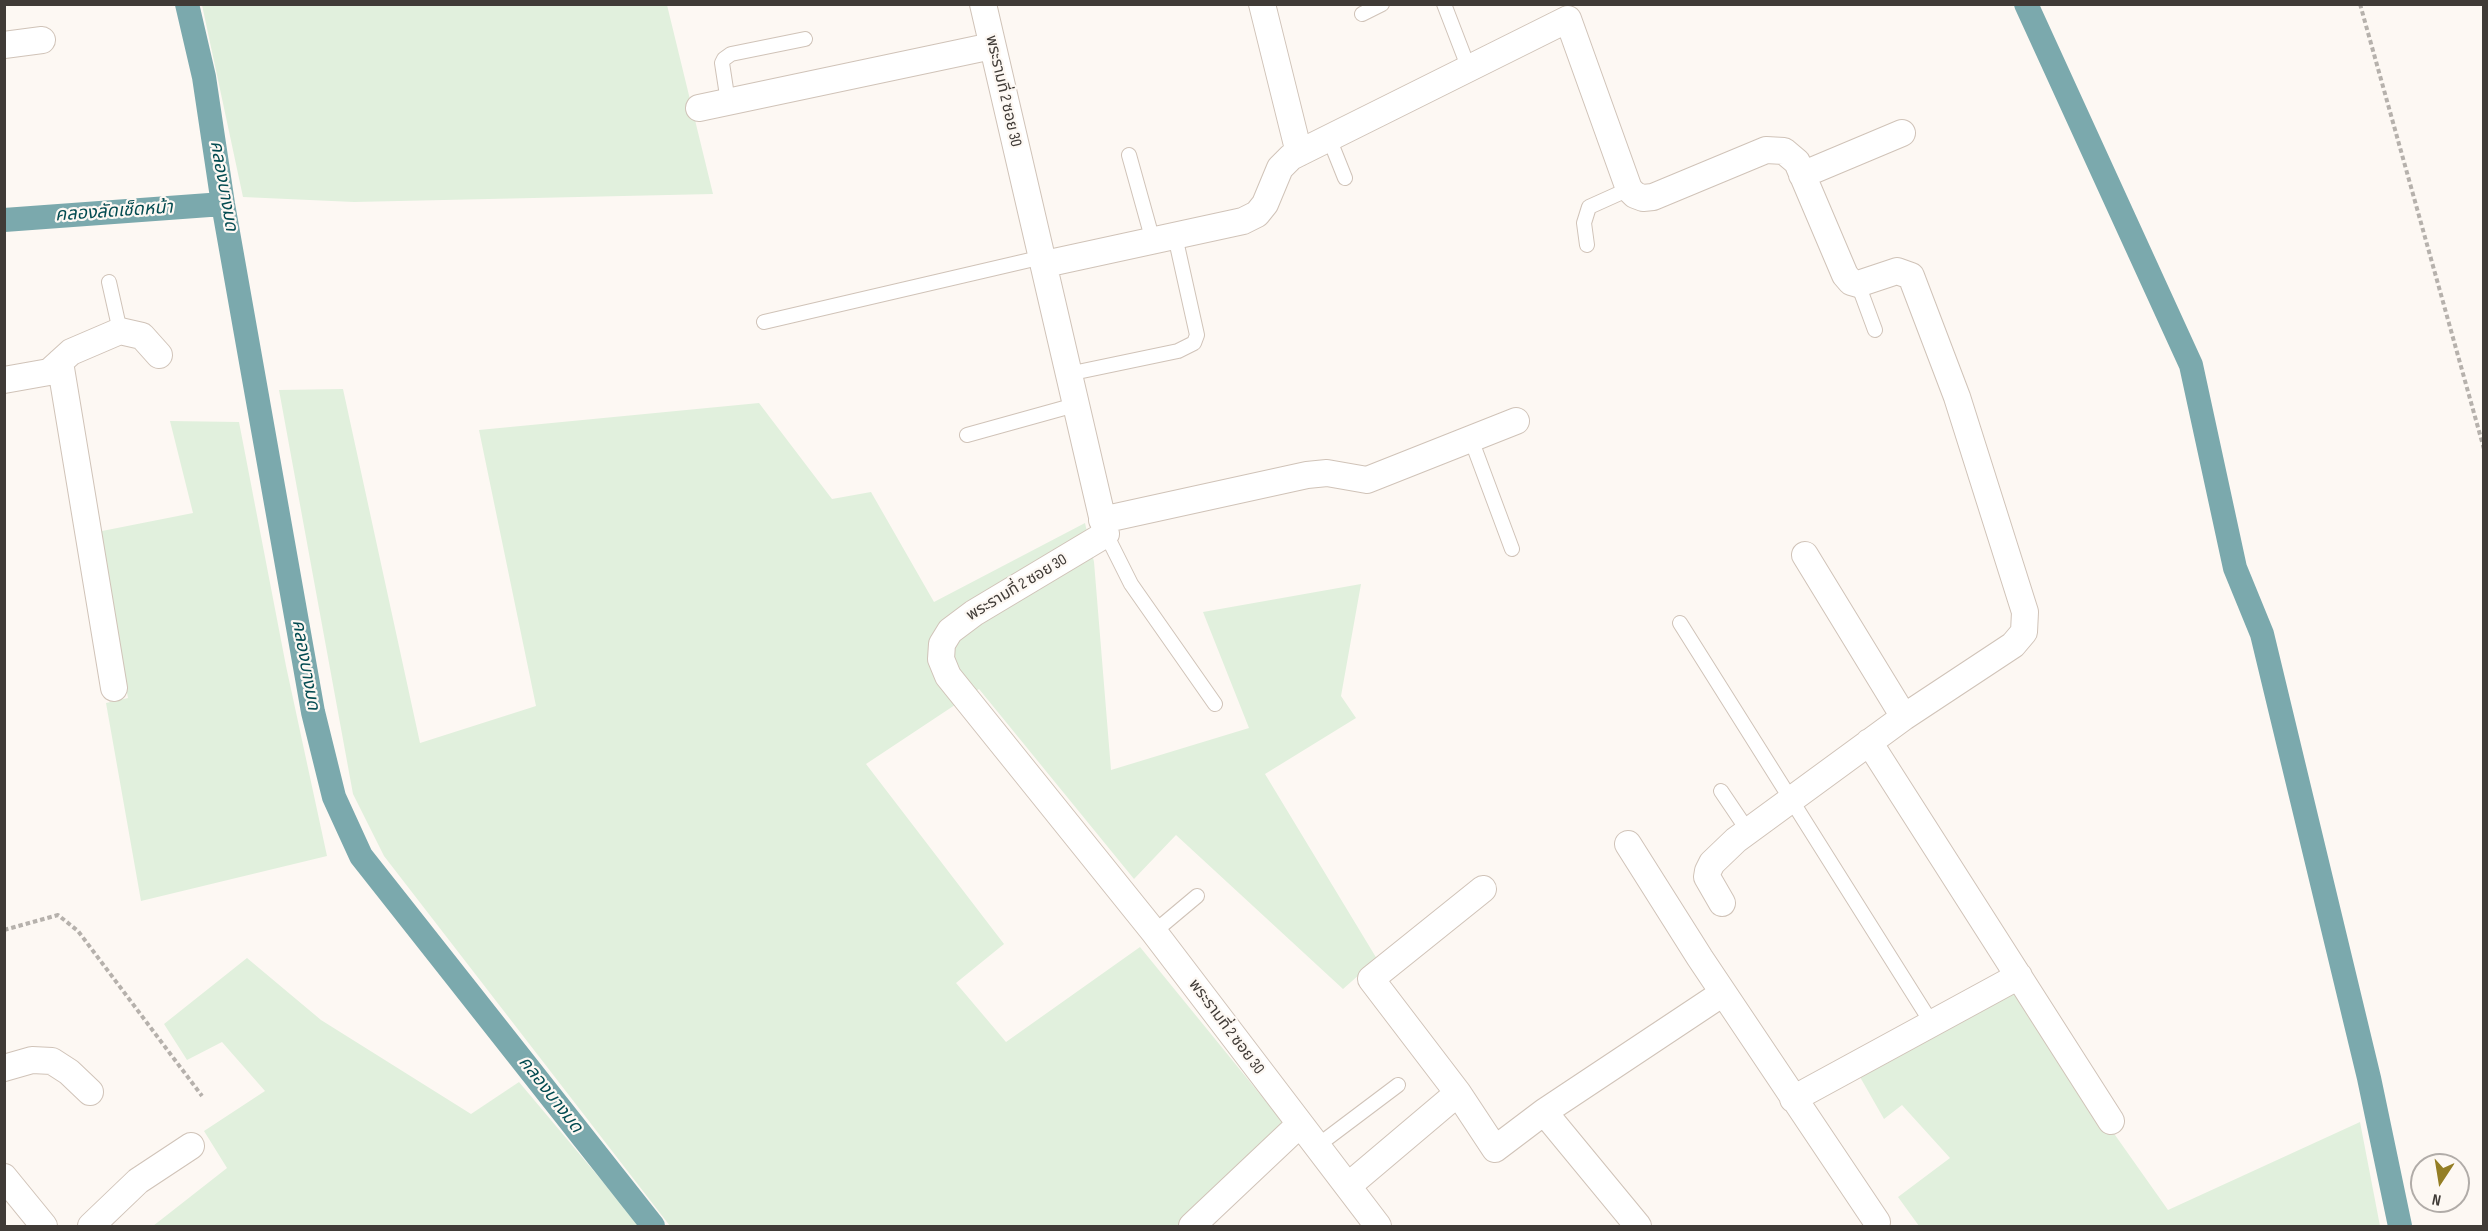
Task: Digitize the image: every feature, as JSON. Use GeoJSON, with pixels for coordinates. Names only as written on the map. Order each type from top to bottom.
{"type":"FeatureCollection","features":[{"type":"Feature","properties":{"kind":"street","name":"พระรามที่ 2 ซอย 30"},"geometry":{"type":"LineString","coordinates":[[983,4],[1104,527],[950,631],[942,644],[941,659],[948,676],[1154,932],[1378,1227]]}},
{"type":"Feature","properties":{"kind":"street"},"geometry":{"type":"LineString","coordinates":[[1262,4],[1299,153]]}},
{"type":"Feature","properties":{"kind":"street"},"geometry":{"type":"LineString","coordinates":[[1044,261],[1242,221],[1257,214],[1265,204],[1280,168],[1299,153],[1469,69],[1565,12],[1629,189],[1643,198],[1653,197],[1766,150],[1784,152],[1797,162],[1845,275],[1858,284],[1897,271],[1911,276],[1957,397],[2025,612],[2024,632],[2013,645],[1904,717],[1748,831],[1712,863],[1707,877],[1722,903]]}},
{"type":"Feature","properties":{"kind":"street"},"geometry":{"type":"LineString","coordinates":[[4,45],[42,40]]}},
{"type":"Feature","properties":{"kind":"street"},"geometry":{"type":"LineString","coordinates":[[699,108],[992,46]]}},
{"type":"Feature","properties":{"kind":"street"},"geometry":{"type":"LineString","coordinates":[[1802,175],[1902,133]]}},
{"type":"Feature","properties":{"kind":"street"},"geometry":{"type":"LineString","coordinates":[[4,380],[49,372],[71,352],[120,331],[142,336],[159,355]]}},
{"type":"Feature","properties":{"kind":"street"},"geometry":{"type":"LineString","coordinates":[[60,362],[114,688]]}},
{"type":"Feature","properties":{"kind":"street"},"geometry":{"type":"LineString","coordinates":[[1104,527],[1307,475],[1327,473],[1367,480],[1516,421]]}},
{"type":"Feature","properties":{"kind":"street"},"geometry":{"type":"LineString","coordinates":[[1805,555],[1904,717]]}},
{"type":"Feature","properties":{"kind":"street"},"geometry":{"type":"LineString","coordinates":[[1869,742],[2111,1121]]}},
{"type":"Feature","properties":{"kind":"street"},"geometry":{"type":"LineString","coordinates":[[1628,844],[1723,993],[1877,1222]]}},
{"type":"Feature","properties":{"kind":"street"},"geometry":{"type":"LineString","coordinates":[[1483,889],[1371,979],[1458,1093],[1495,1149],[1544,1112],[1723,993]]}},
{"type":"Feature","properties":{"kind":"street"},"geometry":{"type":"LineString","coordinates":[[1793,1099],[2019,975]]}},
{"type":"Feature","properties":{"kind":"street"},"geometry":{"type":"LineString","coordinates":[[4,1068],[32,1060],[52,1061],[69,1072],[90,1092]]}},
{"type":"Feature","properties":{"kind":"street"},"geometry":{"type":"LineString","coordinates":[[1348,1186],[1458,1093]]}},
{"type":"Feature","properties":{"kind":"street"},"geometry":{"type":"LineString","coordinates":[[1544,1112],[1638,1227]]}},
{"type":"Feature","properties":{"kind":"street"},"geometry":{"type":"LineString","coordinates":[[1192,1227],[1300,1124]]}},
{"type":"Feature","properties":{"kind":"street"},"geometry":{"type":"LineString","coordinates":[[91,1227],[138,1181],[191,1146]]}},
{"type":"Feature","properties":{"kind":"street"},"geometry":{"type":"LineString","coordinates":[[4,1177],[44,1227]]}},
{"type":"Feature","properties":{"kind":"lane"},"geometry":{"type":"LineString","coordinates":[[1362,14],[1382,4]]}},
{"type":"Feature","properties":{"kind":"lane"},"geometry":{"type":"LineString","coordinates":[[1444,4],[1469,69]]}},
{"type":"Feature","properties":{"kind":"lane"},"geometry":{"type":"LineString","coordinates":[[728,102],[722,63],[724,59],[731,54],[805,39]]}},
{"type":"Feature","properties":{"kind":"lane"},"geometry":{"type":"LineString","coordinates":[[1329,138],[1345,178]]}},
{"type":"Feature","properties":{"kind":"lane"},"geometry":{"type":"LineString","coordinates":[[1068,374],[1178,351],[1194,343],[1197,335],[1164,238],[1130,155]]}},
{"type":"Feature","properties":{"kind":"lane"},"geometry":{"type":"LineString","coordinates":[[1587,245],[1584,223],[1589,207],[1629,189]]}},
{"type":"Feature","properties":{"kind":"lane"},"geometry":{"type":"LineString","coordinates":[[764,322],[1044,261]]}},
{"type":"Feature","properties":{"kind":"lane"},"geometry":{"type":"LineString","coordinates":[[110,282],[120,331]]}},
{"type":"Feature","properties":{"kind":"lane"},"geometry":{"type":"LineString","coordinates":[[1858,284],[1875,330]]}},
{"type":"Feature","properties":{"kind":"lane"},"geometry":{"type":"LineString","coordinates":[[967,435],[1075,405]]}},
{"type":"Feature","properties":{"kind":"lane"},"geometry":{"type":"LineString","coordinates":[[1471,439],[1512,549]]}},
{"type":"Feature","properties":{"kind":"lane"},"geometry":{"type":"LineString","coordinates":[[1104,527],[1131,584],[1215,704]]}},
{"type":"Feature","properties":{"kind":"lane"},"geometry":{"type":"LineString","coordinates":[[1680,623],[1931,1022]]}},
{"type":"Feature","properties":{"kind":"lane"},"geometry":{"type":"LineString","coordinates":[[1721,791],[1748,831]]}},
{"type":"Feature","properties":{"kind":"lane"},"geometry":{"type":"LineString","coordinates":[[1154,932],[1197,896]]}},
{"type":"Feature","properties":{"kind":"lane"},"geometry":{"type":"LineString","coordinates":[[1317,1146],[1398,1085]]}},
{"type":"Feature","properties":{"kind":"path"},"geometry":{"type":"LineString","coordinates":[[2360,4],[2484,449]]}},
{"type":"Feature","properties":{"kind":"path"},"geometry":{"type":"LineString","coordinates":[[4,930],[58,915],[78,931],[202,1096]]}},
{"type":"Feature","properties":{"kind":"green space"},"geometry":{"type":"Polygon","coordinates":[[[202,5],[667,5],[713,194],[354,202],[243,197],[202,5]]]}},
{"type":"Feature","properties":{"kind":"green space"},"geometry":{"type":"Polygon","coordinates":[[[343,389],[420,743],[536,706],[479,430],[759,403],[832,499],[871,492],[934,602],[1085,523],[1094,562],[1111,770],[1249,728],[1203,612],[1361,584],[1341,696],[1356,718],[1265,774],[1377,959],[1343,989],[1176,835],[1134,879],[979,689],[866,764],[1004,944],[956,983],[1006,1042],[1140,947],[1286,1126],[1182,1226],[670,1226],[384,856],[353,794],[279,390],[343,389]]]}},
{"type":"Feature","properties":{"kind":"green space"},"geometry":{"type":"Polygon","coordinates":[[[170,421],[239,422],[286,666],[327,856],[141,901],[106,703],[128,698],[97,532],[193,513],[170,421]]]}},
{"type":"Feature","properties":{"kind":"green space"},"geometry":{"type":"Polygon","coordinates":[[[247,958],[321,1020],[471,1114],[519,1082],[640,1226],[153,1226],[227,1168],[204,1131],[265,1091],[222,1042],[187,1060],[164,1024],[247,958]]]}},
{"type":"Feature","properties":{"kind":"green space"},"geometry":{"type":"Polygon","coordinates":[[[2014,992],[2168,1210],[2360,1122],[2380,1226],[1919,1226],[1898,1197],[1950,1158],[1902,1105],[1884,1119],[1860,1077],[2014,992]]]}},
{"type":"Feature","properties":{"kind":"waterway","name":"คลองบางมด"},"geometry":{"type":"LineString","coordinates":[[187,4],[204,77],[223,204],[313,712],[334,797],[361,856],[653,1226]]}},
{"type":"Feature","properties":{"kind":"waterway"},"geometry":{"type":"LineString","coordinates":[[2026,4],[2191,365],[2235,568],[2262,634],[2369,1078],[2400,1226]]}},
{"type":"Feature","properties":{"kind":"waterway","name":"คลองลัดเช็ดหน้า"},"geometry":{"type":"LineString","coordinates":[[4,220],[223,204]]}}]}
